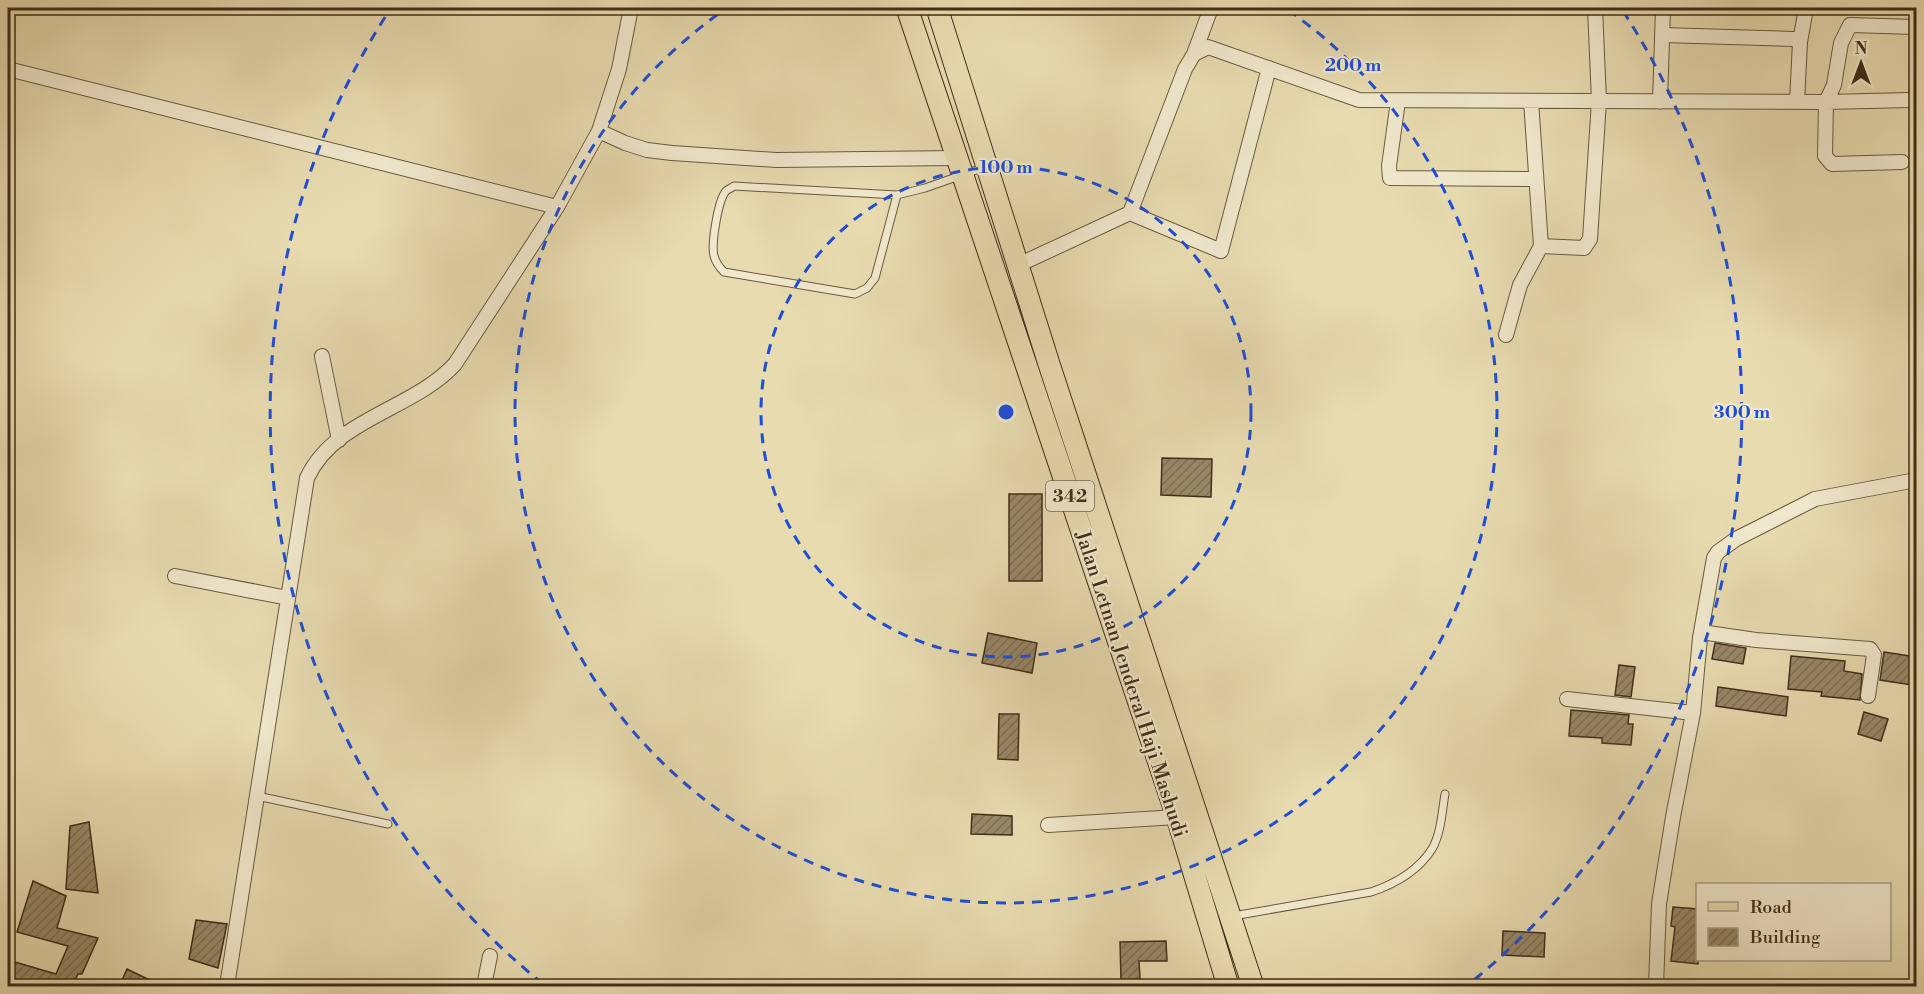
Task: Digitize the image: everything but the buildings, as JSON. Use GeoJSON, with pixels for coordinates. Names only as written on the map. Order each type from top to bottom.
{"type":"FeatureCollection","features":[{"type":"Feature","properties":{"kind":"main road","name":"Jalan Letnan Jenderal Haji Mashudi"},"geometry":{"type":"LineString","coordinates":[[907,8],[1177,817],[1228,987]]}},
{"type":"Feature","properties":{"kind":"main road","name":"Jalan Letnan Jenderal Haji Mashudi"},"geometry":{"type":"LineString","coordinates":[[937,8],[1018,265],[1254,987]]}},
{"type":"Feature","properties":{"kind":"street"},"geometry":{"type":"LineString","coordinates":[[227,987],[307,478],[322,453],[383,411],[444,376],[455,364],[557,207],[599,131],[619,69],[631,8]]}},
{"type":"Feature","properties":{"kind":"street"},"geometry":{"type":"LineString","coordinates":[[1018,265],[1130,213],[1211,8]]}},
{"type":"Feature","properties":{"kind":"street"},"geometry":{"type":"LineString","coordinates":[[1541,246],[1584,248],[1590,239],[1599,101],[1595,8]]}},
{"type":"Feature","properties":{"kind":"street"},"geometry":{"type":"LineString","coordinates":[[1660,102],[1663,8]]}},
{"type":"Feature","properties":{"kind":"street"},"geometry":{"type":"LineString","coordinates":[[1797,102],[1800,42],[1806,8]]}},
{"type":"Feature","properties":{"kind":"street"},"geometry":{"type":"LineString","coordinates":[[1902,162],[1832,164],[1825,156],[1826,102],[1834,85],[1840,43],[1850,25],[1917,27]]}},
{"type":"Feature","properties":{"kind":"street"},"geometry":{"type":"LineString","coordinates":[[1662,35],[1794,39],[1800,42]]}},
{"type":"Feature","properties":{"kind":"street"},"geometry":{"type":"LineString","coordinates":[[1194,54],[1208,47],[1359,100],[1660,102],[1910,100]]}},
{"type":"Feature","properties":{"kind":"street"},"geometry":{"type":"LineString","coordinates":[[1130,213],[1221,251],[1269,68]]}},
{"type":"Feature","properties":{"kind":"street"},"geometry":{"type":"LineString","coordinates":[[8,69],[557,207]]}},
{"type":"Feature","properties":{"kind":"street"},"geometry":{"type":"LineString","coordinates":[[1398,101],[1389,166],[1390,178],[1536,180]]}},
{"type":"Feature","properties":{"kind":"street"},"geometry":{"type":"LineString","coordinates":[[1506,335],[1521,285],[1541,246],[1531,101]]}},
{"type":"Feature","properties":{"kind":"street"},"geometry":{"type":"LineString","coordinates":[[599,131],[647,150],[672,153],[776,160],[960,166]]}},
{"type":"Feature","properties":{"kind":"street"},"geometry":{"type":"LineString","coordinates":[[322,357],[339,440]]}},
{"type":"Feature","properties":{"kind":"street"},"geometry":{"type":"LineString","coordinates":[[1656,987],[1659,904],[1693,713],[1701,632],[1714,558],[1724,547],[1815,499],[1917,480]]}},
{"type":"Feature","properties":{"kind":"street"},"geometry":{"type":"LineString","coordinates":[[175,576],[288,598]]}},
{"type":"Feature","properties":{"kind":"street"},"geometry":{"type":"LineString","coordinates":[[1701,632],[1756,640],[1870,649],[1874,655],[1868,696]]}},
{"type":"Feature","properties":{"kind":"street"},"geometry":{"type":"LineString","coordinates":[[1567,699],[1693,713]]}},
{"type":"Feature","properties":{"kind":"street"},"geometry":{"type":"LineString","coordinates":[[1048,825],[1177,817]]}},
{"type":"Feature","properties":{"kind":"street"},"geometry":{"type":"LineString","coordinates":[[484,987],[490,956]]}},
{"type":"Feature","properties":{"kind":"lane"},"geometry":{"type":"LineString","coordinates":[[897,195],[875,278],[867,288],[855,294],[724,272],[717,265],[714,255],[714,236],[721,201],[726,190],[734,186],[897,195],[925,188],[960,166],[987,167]]}},
{"type":"Feature","properties":{"kind":"lane"},"geometry":{"type":"LineString","coordinates":[[1230,916],[1371,892],[1392,885],[1410,873],[1432,849],[1438,834],[1445,794]]}},
{"type":"Feature","properties":{"kind":"lane"},"geometry":{"type":"LineString","coordinates":[[257,796],[388,824]]}}]}
